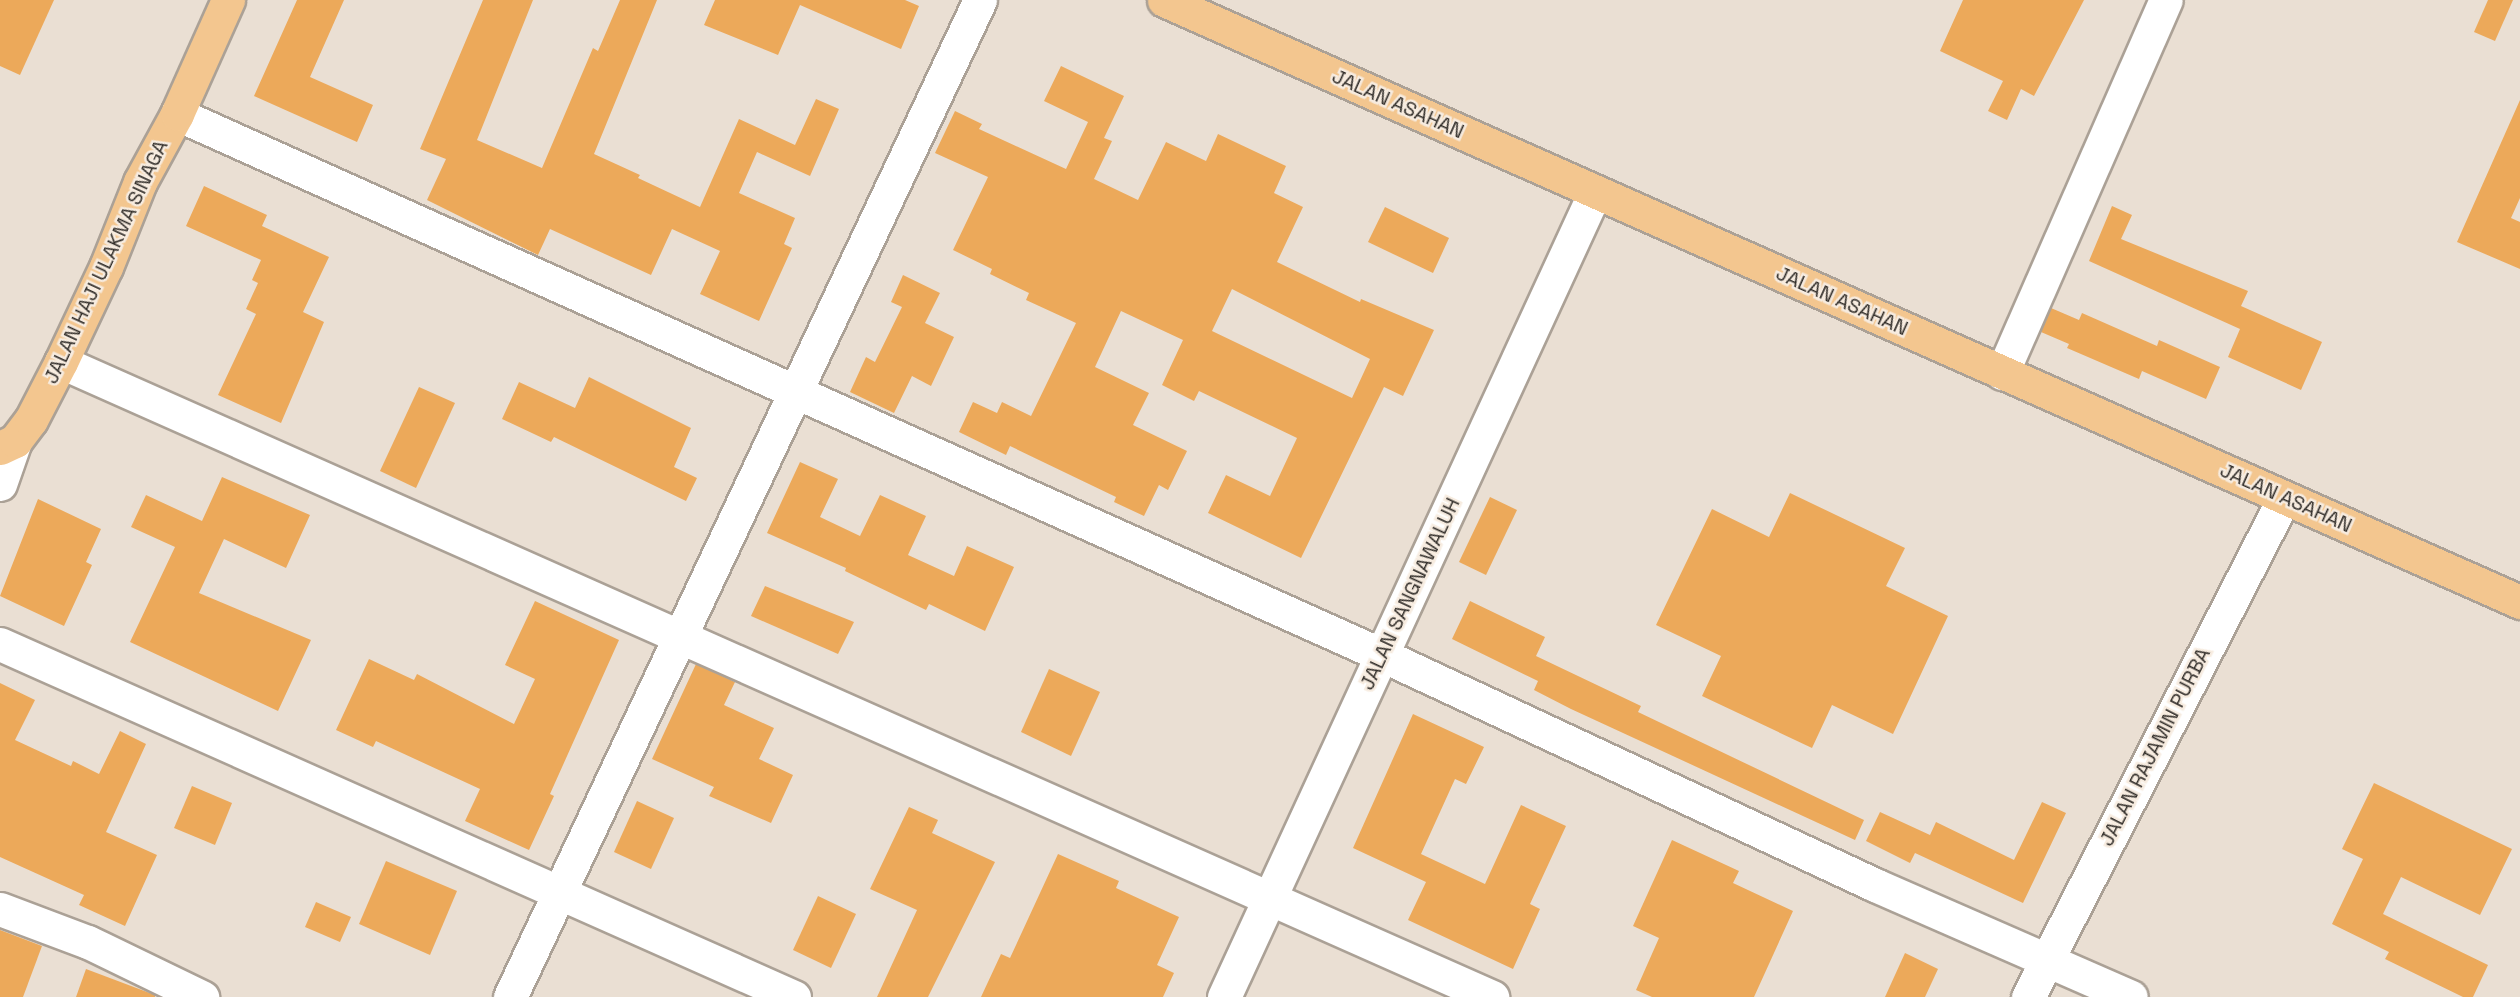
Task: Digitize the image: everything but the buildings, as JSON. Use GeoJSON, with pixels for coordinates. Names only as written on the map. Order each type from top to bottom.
{"type":"FeatureCollection","features":[{"type":"Feature","properties":{"kind":"main road","name":"JALAN HAJI ULAKMA SINAGA"},"geometry":{"type":"LineString","coordinates":[[8,444],[31,420],[61,362],[106,267],[140,182],[177,114],[228,0]]}},
{"type":"Feature","properties":{"kind":"main road","name":"JALAN ASAHAN"},"geometry":{"type":"LineString","coordinates":[[1164,0],[2520,602]]}},
{"type":"Feature","properties":{"kind":"street"},"geometry":{"type":"LineString","coordinates":[[510,997],[980,0]]}},
{"type":"Feature","properties":{"kind":"street"},"geometry":{"type":"LineString","coordinates":[[2002,373],[2166,0]]}},
{"type":"Feature","properties":{"kind":"street"},"geometry":{"type":"LineString","coordinates":[[177,114],[1382,655],[2131,997]]}},
{"type":"Feature","properties":{"kind":"street","name":"JALAN SANGNAWALUH"},"geometry":{"type":"LineString","coordinates":[[1224,997],[1595,192]]}},
{"type":"Feature","properties":{"kind":"street"},"geometry":{"type":"LineString","coordinates":[[61,362],[1492,997]]}},
{"type":"Feature","properties":{"kind":"street"},"geometry":{"type":"LineString","coordinates":[[0,484],[8,444]]}},
{"type":"Feature","properties":{"kind":"street","name":"JALAN RAJAMIN PURBA"},"geometry":{"type":"LineString","coordinates":[[2028,997],[2284,498]]}},
{"type":"Feature","properties":{"kind":"street"},"geometry":{"type":"LineString","coordinates":[[0,644],[794,997]]}},
{"type":"Feature","properties":{"kind":"street"},"geometry":{"type":"LineString","coordinates":[[0,909],[88,942],[202,997]]}}]}
